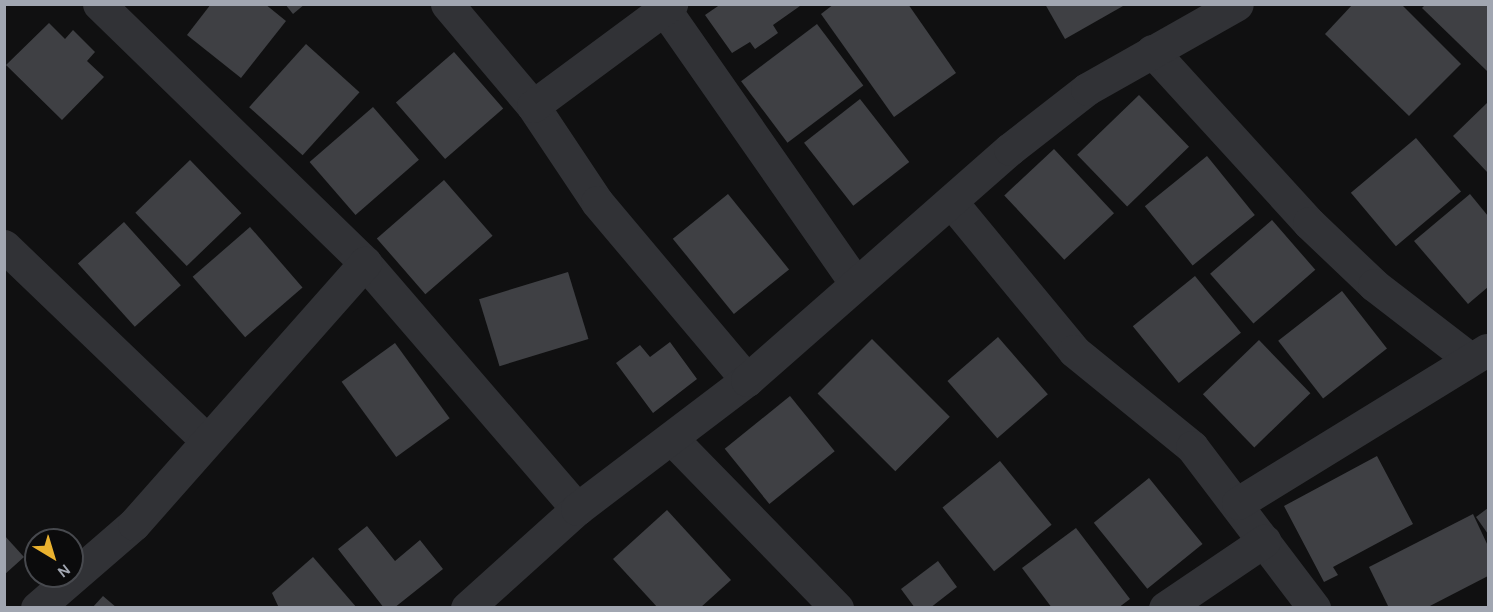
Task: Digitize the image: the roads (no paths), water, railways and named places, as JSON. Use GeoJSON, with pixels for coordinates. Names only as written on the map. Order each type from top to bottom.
{"type":"FeatureCollection","features":[{"type":"Feature","properties":{"kind":"street"},"geometry":{"type":"LineString","coordinates":[[99,4],[365,263],[577,509]]}},
{"type":"Feature","properties":{"kind":"street"},"geometry":{"type":"LineString","coordinates":[[447,4],[534,106],[597,202],[747,380]]}},
{"type":"Feature","properties":{"kind":"street"},"geometry":{"type":"LineString","coordinates":[[467,608],[577,509],[673,440],[747,380],[855,282],[952,204],[1010,149],[1087,88],[1237,4]]}},
{"type":"Feature","properties":{"kind":"street"},"geometry":{"type":"LineString","coordinates":[[534,106],[668,7],[855,282]]}},
{"type":"Feature","properties":{"kind":"street"},"geometry":{"type":"LineString","coordinates":[[1152,51],[1309,223],[1374,285],[1479,354],[1238,503]]}},
{"type":"Feature","properties":{"kind":"street"},"geometry":{"type":"LineString","coordinates":[[952,204],[1074,351],[1192,447],[1238,503],[1314,608]]}},
{"type":"Feature","properties":{"kind":"street"},"geometry":{"type":"LineString","coordinates":[[4,246],[207,441]]}},
{"type":"Feature","properties":{"kind":"street"},"geometry":{"type":"LineString","coordinates":[[37,608],[134,524],[365,263]]}},
{"type":"Feature","properties":{"kind":"street"},"geometry":{"type":"LineString","coordinates":[[673,440],[837,608]]}},
{"type":"Feature","properties":{"kind":"street"},"geometry":{"type":"LineString","coordinates":[[1166,608],[1264,540]]}}]}
